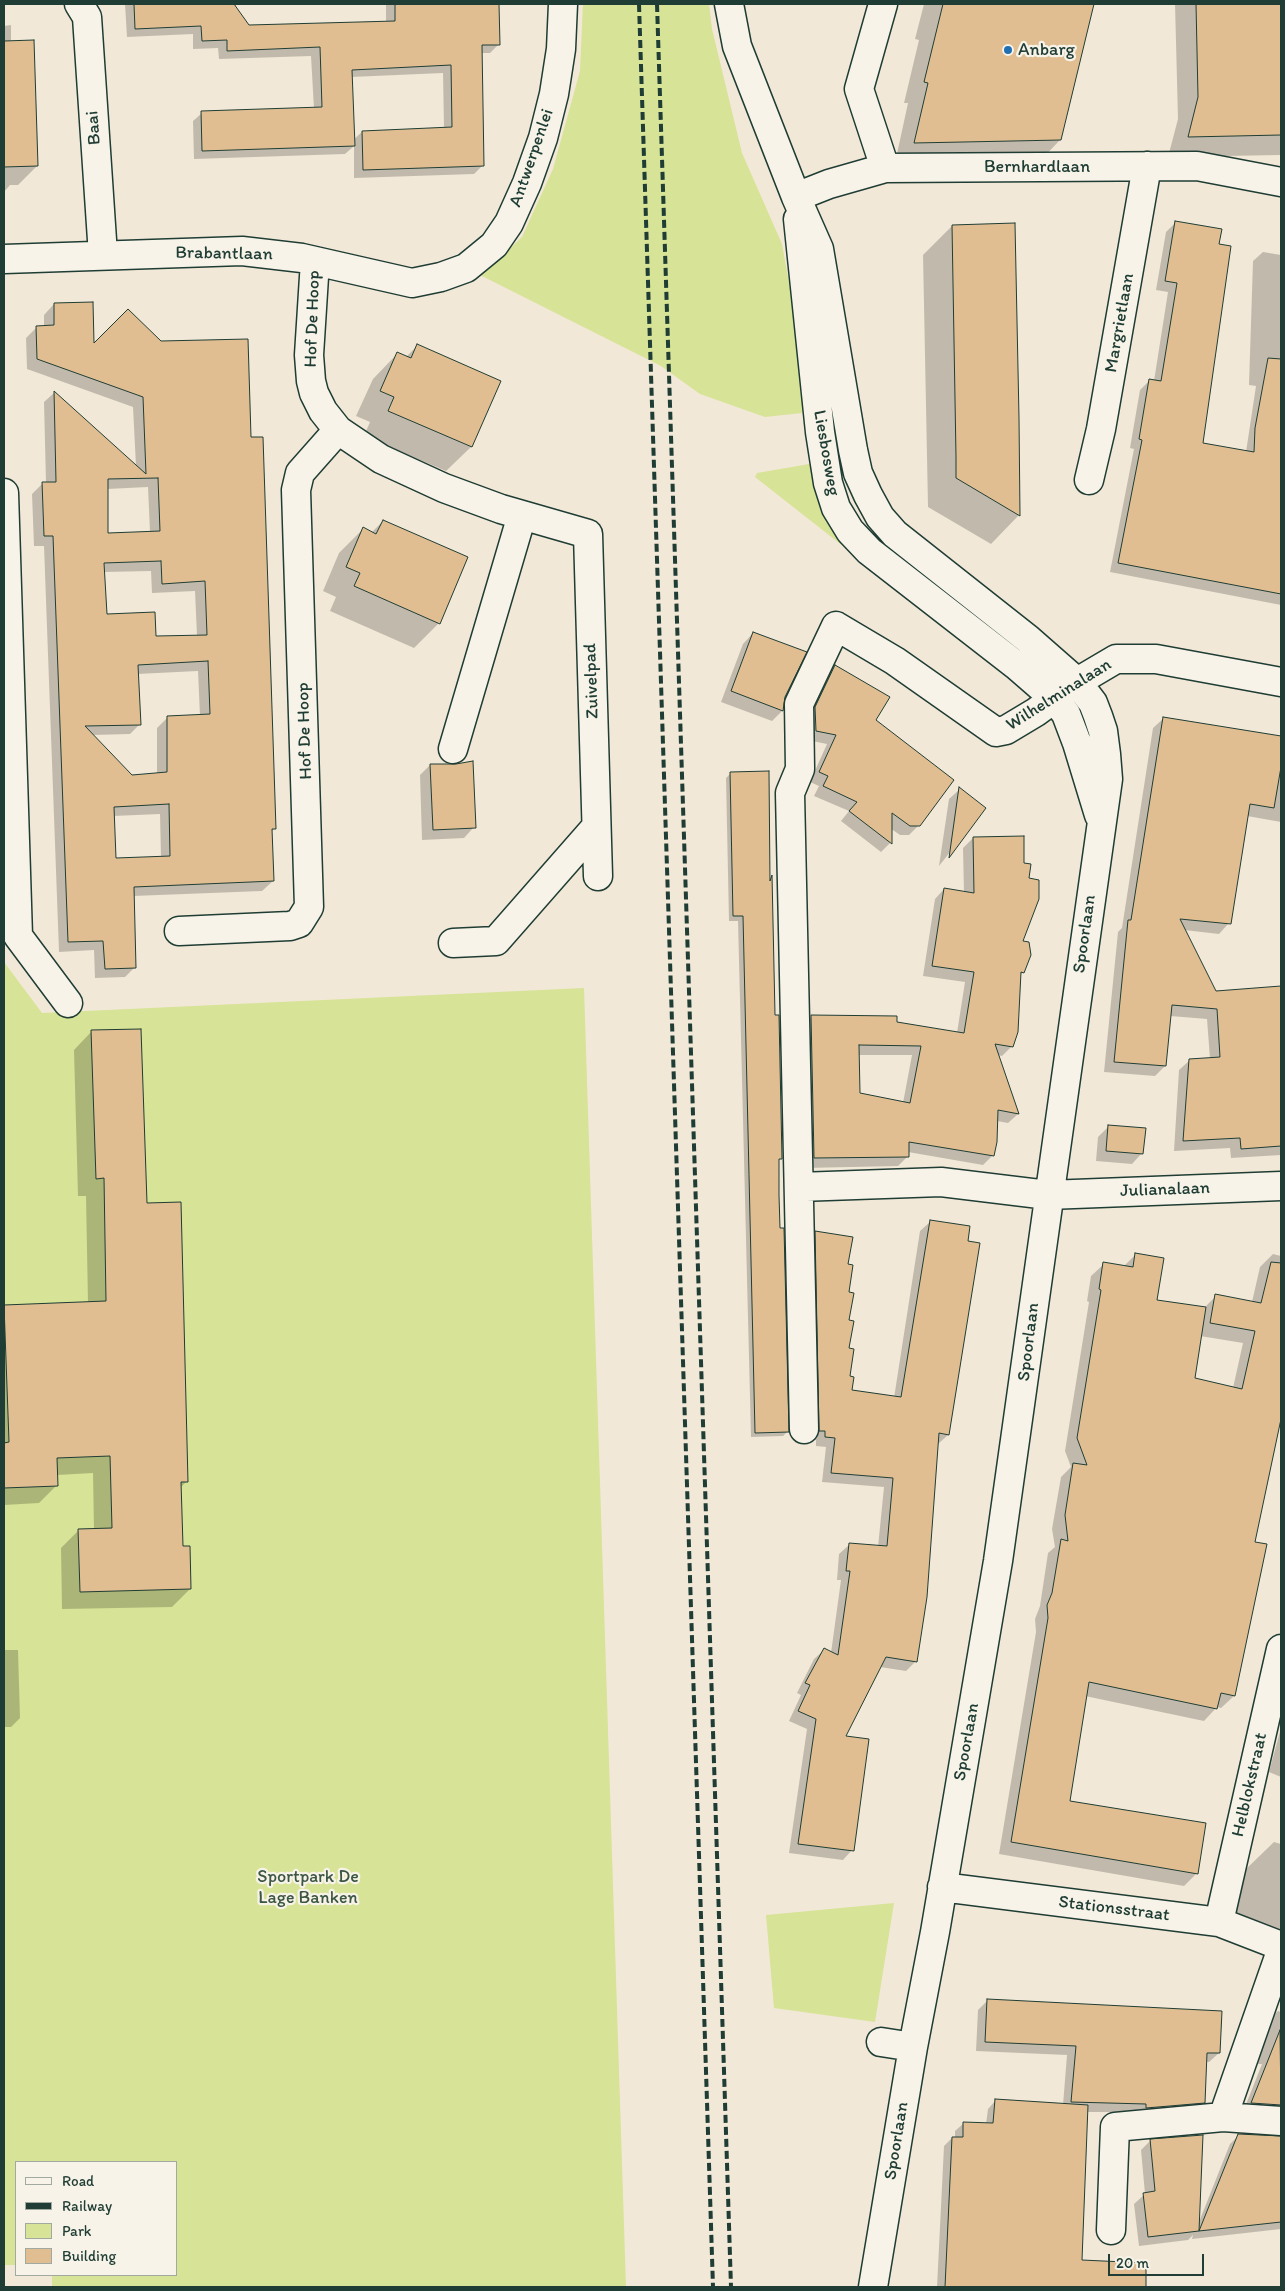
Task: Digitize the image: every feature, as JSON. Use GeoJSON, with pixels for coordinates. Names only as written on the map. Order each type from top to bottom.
{"type":"FeatureCollection","features":[{"type":"Feature","properties":{"kind":"street","name":"Baai"},"geometry":{"type":"LineString","coordinates":[[79,4],[87,17],[103,255]]}},
{"type":"Feature","properties":{"kind":"street","name":"Antwerpenlei"},"geometry":{"type":"LineString","coordinates":[[441,277],[466,268],[494,245],[509,223],[543,138],[554,94],[561,49],[563,4]]}},
{"type":"Feature","properties":{"kind":"street","name":"Liesbosweg"},"geometry":{"type":"LineString","coordinates":[[729,4],[737,46],[796,197],[819,249],[858,473],[880,517],[895,534],[1028,639],[1077,682]]}},
{"type":"Feature","properties":{"kind":"street"},"geometry":{"type":"LineString","coordinates":[[883,4],[860,89],[885,168]]}},
{"type":"Feature","properties":{"kind":"street","name":"Margrietlaan"},"geometry":{"type":"LineString","coordinates":[[1088,480],[1102,429],[1147,166]]}},
{"type":"Feature","properties":{"kind":"street","name":"Bernhardlaan"},"geometry":{"type":"LineString","coordinates":[[796,197],[829,184],[885,168],[1197,166],[1281,182]]}},
{"type":"Feature","properties":{"kind":"street","name":"Liesbosweg"},"geometry":{"type":"LineString","coordinates":[[796,197],[820,432],[828,482],[836,508],[850,531],[868,551],[1017,666],[1055,699]]}},
{"type":"Feature","properties":{"kind":"street","name":"Brabantlaan"},"geometry":{"type":"LineString","coordinates":[[4,259],[242,251],[315,261],[402,282],[417,282],[441,277]]}},
{"type":"Feature","properties":{"kind":"street","name":"Hof De Hoop"},"geometry":{"type":"LineString","coordinates":[[315,261],[309,355],[312,381],[319,403],[338,430],[362,448],[444,488],[511,505],[588,534]]}},
{"type":"Feature","properties":{"kind":"street","name":"Hof De Hoop"},"geometry":{"type":"LineString","coordinates":[[179,931],[290,926],[299,923],[309,907],[296,490],[300,473],[338,430]]}},
{"type":"Feature","properties":{"kind":"street"},"geometry":{"type":"LineString","coordinates":[[4,493],[8,766],[18,936],[68,1003]]}},
{"type":"Feature","properties":{"kind":"street"},"geometry":{"type":"LineString","coordinates":[[453,749],[511,505]]}},
{"type":"Feature","properties":{"kind":"street","name":"Zuivelpad"},"geometry":{"type":"LineString","coordinates":[[588,534],[598,876]]}},
{"type":"Feature","properties":{"kind":"street","name":"Wilhelminalaan"},"geometry":{"type":"LineString","coordinates":[[799,1187],[790,793],[800,770],[799,704],[836,626],[896,661],[996,732],[1006,730],[1055,699],[1077,682],[1116,659],[1156,659],[1281,682]]}},
{"type":"Feature","properties":{"kind":"street","name":"Spoorlaan"},"geometry":{"type":"LineString","coordinates":[[873,2287],[912,2047],[942,1887],[998,1561],[1048,1194],[1108,779],[1103,731],[1093,703],[1077,682]]}},
{"type":"Feature","properties":{"kind":"street","name":"Spoorlaan"},"geometry":{"type":"LineString","coordinates":[[1055,699],[1066,714],[1077,743],[1101,821]]}},
{"type":"Feature","properties":{"kind":"street"},"geometry":{"type":"LineString","coordinates":[[453,943],[496,941],[596,827]]}},
{"type":"Feature","properties":{"kind":"street"},"geometry":{"type":"LineString","coordinates":[[804,1429],[799,1187],[941,1182],[1048,1194]]}},
{"type":"Feature","properties":{"kind":"street","name":"Julianalaan"},"geometry":{"type":"LineString","coordinates":[[1048,1194],[1281,1186]]}},
{"type":"Feature","properties":{"kind":"street","name":"Helblokstraat"},"geometry":{"type":"LineString","coordinates":[[1219,1922],[1281,1649]]}},
{"type":"Feature","properties":{"kind":"street","name":"Stationsstraat"},"geometry":{"type":"LineString","coordinates":[[942,1887],[1219,1922],[1281,1946]]}},
{"type":"Feature","properties":{"kind":"street"},"geometry":{"type":"LineString","coordinates":[[1223,2117],[1281,1951]]}},
{"type":"Feature","properties":{"kind":"street"},"geometry":{"type":"LineString","coordinates":[[881,2042],[912,2047]]}},
{"type":"Feature","properties":{"kind":"street"},"geometry":{"type":"LineString","coordinates":[[1111,2230],[1115,2127],[1223,2117],[1281,2121]]}},
{"type":"Feature","properties":{"kind":"green space"},"geometry":{"type":"Polygon","coordinates":[[[583,4],[709,4],[712,29],[742,153],[782,244],[804,366],[802,413],[765,417],[700,394],[661,366],[478,274],[487,270],[522,237],[553,169],[580,71],[583,4]]]}},
{"type":"Feature","properties":{"kind":"green space"},"geometry":{"type":"Polygon","coordinates":[[[815,463],[821,498],[1006,674],[755,477],[757,473],[815,463]]]}},
{"type":"Feature","properties":{"kind":"green space","name":"Sportpark De Lage Banken"},"geometry":{"type":"Polygon","coordinates":[[[4,962],[42,1013],[584,988],[626,2287],[52,2287],[52,2276],[178,2276],[178,2161],[15,2161],[15,2265],[4,2265],[4,962]]]}},
{"type":"Feature","properties":{"kind":"green space"},"geometry":{"type":"Polygon","coordinates":[[[894,1903],[875,2022],[774,2008],[766,1915],[894,1903]]]}},
{"type":"Feature","properties":{"kind":"building"},"geometry":{"type":"Polygon","coordinates":[[[134,4],[234,4],[249,25],[395,21],[395,4],[499,4],[500,45],[482,45],[484,166],[363,170],[362,131],[452,127],[451,65],[352,70],[355,146],[202,151],[201,111],[322,107],[320,47],[227,51],[227,40],[202,41],[201,26],[135,29],[134,4]]]}},
{"type":"Feature","properties":{"kind":"building","name":"Anbarg"},"geometry":{"type":"Polygon","coordinates":[[[943,4],[1094,4],[1061,140],[914,143],[928,83],[924,82],[943,4]]]}},
{"type":"Feature","properties":{"kind":"building"},"geometry":{"type":"Polygon","coordinates":[[[1196,4],[1281,4],[1281,135],[1188,137],[1198,97],[1196,4]]]}},
{"type":"Feature","properties":{"kind":"building"},"geometry":{"type":"Polygon","coordinates":[[[34,40],[38,166],[4,167],[4,41],[34,40]]]}},
{"type":"Feature","properties":{"kind":"building"},"geometry":{"type":"Polygon","coordinates":[[[1175,221],[1222,229],[1219,244],[1231,246],[1203,443],[1254,452],[1255,428],[1268,358],[1281,359],[1281,594],[1118,563],[1142,440],[1139,439],[1149,379],[1161,381],[1177,283],[1165,281],[1175,221]]]}},
{"type":"Feature","properties":{"kind":"building"},"geometry":{"type":"Polygon","coordinates":[[[1015,223],[1020,516],[956,478],[952,225],[1015,223]]]}},
{"type":"Feature","properties":{"kind":"building"},"geometry":{"type":"Polygon","coordinates":[[[93,302],[94,343],[128,309],[161,341],[248,339],[251,437],[263,437],[276,829],[272,829],[274,881],[134,887],[136,968],[105,969],[103,941],[68,942],[53,536],[44,536],[42,482],[56,482],[54,391],[146,474],[143,397],[37,359],[36,326],[54,325],[54,303],[93,302]],[[158,478],[108,479],[108,533],[160,531],[158,478]],[[161,561],[104,563],[107,614],[155,612],[156,636],[207,635],[205,581],[162,584],[161,561]],[[208,661],[138,665],[141,725],[85,726],[132,775],[167,772],[167,716],[210,714],[208,661]],[[169,804],[114,807],[116,858],[170,856],[169,804]]]}},
{"type":"Feature","properties":{"kind":"building"},"geometry":{"type":"Polygon","coordinates":[[[417,344],[501,381],[472,447],[388,411],[394,397],[380,391],[397,352],[411,358],[417,344]]]}},
{"type":"Feature","properties":{"kind":"building"},"geometry":{"type":"Polygon","coordinates":[[[383,520],[468,557],[440,624],[354,586],[360,573],[346,567],[363,527],[376,534],[383,520]]]}},
{"type":"Feature","properties":{"kind":"building"},"geometry":{"type":"Polygon","coordinates":[[[753,632],[807,652],[785,697],[783,711],[731,691],[753,632]]]}},
{"type":"Feature","properties":{"kind":"building"},"geometry":{"type":"Polygon","coordinates":[[[835,665],[890,697],[876,720],[954,780],[920,826],[910,826],[892,813],[892,844],[849,811],[857,802],[823,786],[828,776],[819,772],[836,735],[816,731],[815,707],[835,665]]]}},
{"type":"Feature","properties":{"kind":"building"},"geometry":{"type":"Polygon","coordinates":[[[1163,717],[1281,736],[1281,767],[1274,808],[1250,804],[1231,924],[1180,919],[1216,991],[1281,986],[1281,1146],[1241,1149],[1240,1138],[1183,1141],[1189,1059],[1220,1057],[1217,1009],[1172,1005],[1166,1066],[1114,1062],[1128,920],[1131,920],[1163,717]]]}},
{"type":"Feature","properties":{"kind":"building"},"geometry":{"type":"Polygon","coordinates":[[[473,761],[476,828],[433,830],[430,764],[456,764],[473,761]]]}},
{"type":"Feature","properties":{"kind":"building"},"geometry":{"type":"Polygon","coordinates":[[[769,771],[770,881],[772,875],[775,1015],[779,1015],[782,1159],[779,1159],[779,1195],[780,1228],[784,1228],[789,1432],[755,1433],[743,916],[733,916],[730,772],[769,771]]]}},
{"type":"Feature","properties":{"kind":"building"},"geometry":{"type":"Polygon","coordinates":[[[959,787],[986,808],[949,858],[959,787]]]}},
{"type":"Feature","properties":{"kind":"building"},"geometry":{"type":"Polygon","coordinates":[[[1024,836],[1024,863],[1031,864],[1029,878],[1039,880],[1039,899],[1023,941],[1029,942],[1031,955],[1024,973],[1021,972],[1018,1032],[1013,1047],[995,1044],[1019,1114],[998,1110],[997,1142],[994,1156],[909,1142],[909,1157],[814,1158],[811,1015],[897,1016],[897,1022],[964,1033],[974,972],[932,966],[944,888],[974,893],[973,837],[1024,836]],[[859,1045],[860,1093],[910,1103],[921,1046],[859,1045]]]}},
{"type":"Feature","properties":{"kind":"building"},"geometry":{"type":"Polygon","coordinates":[[[141,1029],[147,1203],[181,1202],[188,1482],[181,1482],[183,1546],[190,1546],[191,1589],[80,1592],[78,1529],[112,1528],[110,1456],[57,1458],[58,1486],[4,1488],[4,1443],[9,1442],[4,1305],[106,1301],[104,1178],[96,1179],[91,1030],[141,1029]]]}},
{"type":"Feature","properties":{"kind":"building"},"geometry":{"type":"Polygon","coordinates":[[[1108,1125],[1146,1128],[1143,1154],[1106,1151],[1108,1125]]]}},
{"type":"Feature","properties":{"kind":"building"},"geometry":{"type":"Polygon","coordinates":[[[930,1220],[970,1226],[968,1241],[980,1243],[949,1435],[939,1433],[927,1597],[917,1662],[886,1657],[846,1736],[869,1739],[854,1851],[798,1844],[816,1719],[798,1711],[810,1685],[805,1683],[824,1648],[838,1655],[850,1571],[846,1571],[849,1543],[887,1546],[893,1478],[831,1473],[835,1438],[825,1437],[825,1431],[819,1431],[815,1231],[853,1237],[848,1264],[853,1265],[849,1292],[854,1293],[849,1320],[854,1321],[849,1348],[854,1349],[850,1376],[854,1377],[852,1390],[901,1397],[930,1220]]]}},
{"type":"Feature","properties":{"kind":"building"},"geometry":{"type":"Polygon","coordinates":[[[1135,1253],[1164,1258],[1157,1300],[1206,1307],[1195,1378],[1242,1389],[1255,1331],[1210,1323],[1215,1294],[1261,1303],[1271,1262],[1281,1263],[1281,1419],[1255,1542],[1267,1544],[1235,1696],[1221,1693],[1217,1709],[1089,1682],[1070,1801],[1206,1823],[1198,1874],[1011,1842],[1048,1618],[1047,1605],[1052,1593],[1061,1539],[1068,1541],[1065,1515],[1073,1463],[1087,1465],[1077,1438],[1101,1290],[1099,1289],[1103,1262],[1133,1267],[1135,1253]]]}},
{"type":"Feature","properties":{"kind":"building"},"geometry":{"type":"Polygon","coordinates":[[[987,1999],[1222,2011],[1220,2053],[1207,2053],[1205,2103],[1146,2108],[1146,2104],[1071,2102],[1076,2046],[985,2042],[987,1999]]]}},
{"type":"Feature","properties":{"kind":"building"},"geometry":{"type":"Polygon","coordinates":[[[1280,2030],[1281,2105],[1251,2103],[1280,2030]]]}},
{"type":"Feature","properties":{"kind":"building"},"geometry":{"type":"Polygon","coordinates":[[[995,2099],[1088,2105],[1082,2260],[1146,2263],[1146,2287],[945,2287],[952,2137],[963,2137],[963,2122],[993,2123],[995,2099]]]}},
{"type":"Feature","properties":{"kind":"building"},"geometry":{"type":"Polygon","coordinates":[[[1238,2134],[1281,2136],[1281,2222],[1199,2231],[1238,2134]]]}},
{"type":"Feature","properties":{"kind":"building"},"geometry":{"type":"Polygon","coordinates":[[[1203,2135],[1199,2231],[1148,2237],[1143,2193],[1155,2191],[1150,2139],[1203,2135]]]}},
{"type":"Feature","properties":{"kind":"railway"},"geometry":{"type":"LineString","coordinates":[[639,4],[713,2287]]}},
{"type":"Feature","properties":{"kind":"railway"},"geometry":{"type":"LineString","coordinates":[[657,4],[731,2287]]}},
{"type":"Feature","properties":{"kind":"place","name":"Anbarg"},"geometry":{"type":"Point","coordinates":[1008,50]}}]}
